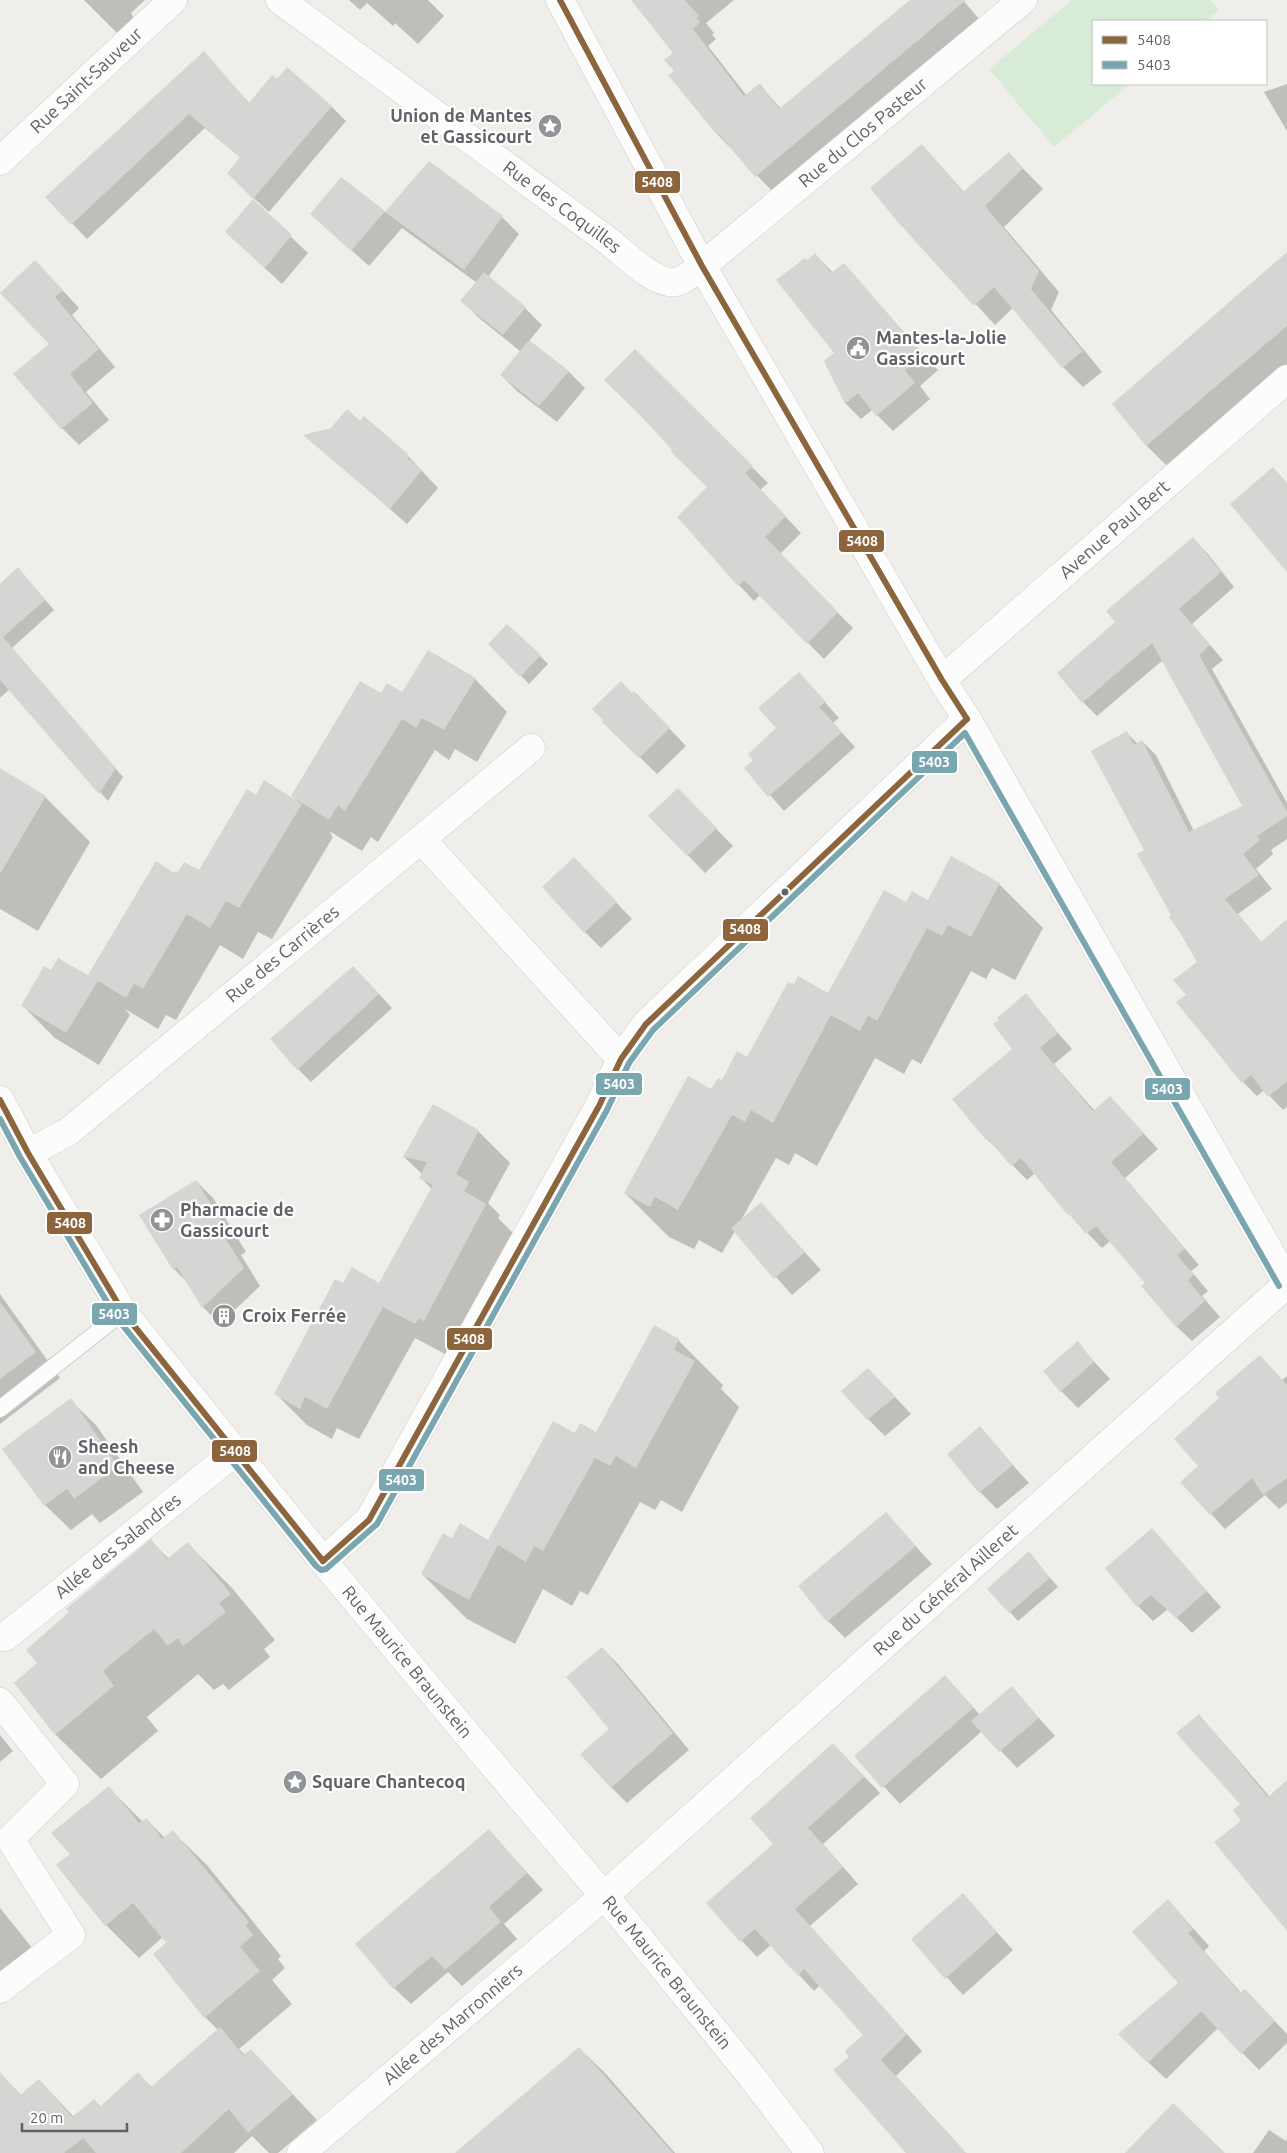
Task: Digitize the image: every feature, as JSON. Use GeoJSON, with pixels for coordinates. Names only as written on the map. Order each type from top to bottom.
{"type":"FeatureCollection","features":[{"type":"Feature","properties":{"kind":"street","name":"Rue Saint-Sauveur"},"geometry":{"type":"LineString","coordinates":[[0,161],[173,0]]}},
{"type":"Feature","properties":{"kind":"street","name":"Rue des Coquilles"},"geometry":{"type":"LineString","coordinates":[[280,0],[608,240],[657,279],[678,282],[702,266]]}},
{"type":"Feature","properties":{"kind":"street"},"geometry":{"type":"LineString","coordinates":[[560,0],[702,266],[942,680],[967,719],[1287,1283]]}},
{"type":"Feature","properties":{"kind":"street","name":"Rue du Clos Pasteur"},"geometry":{"type":"LineString","coordinates":[[702,266],[1023,0]]}},
{"type":"Feature","properties":{"kind":"street","name":"Avenue Paul Bert"},"geometry":{"type":"LineString","coordinates":[[942,680],[1287,379]]}},
{"type":"Feature","properties":{"kind":"street"},"geometry":{"type":"LineString","coordinates":[[323,1561],[368,1520],[594,1115],[621,1059],[646,1024],[967,719]]}},
{"type":"Feature","properties":{"kind":"street","name":"Rue des Carrières"},"geometry":{"type":"LineString","coordinates":[[28,1153],[68,1132],[531,748]]}},
{"type":"Feature","properties":{"kind":"street"},"geometry":{"type":"LineString","coordinates":[[422,839],[621,1059]]}},
{"type":"Feature","properties":{"kind":"street","name":"Rue Maurice Braunstein"},"geometry":{"type":"LineString","coordinates":[[0,1100],[28,1153],[123,1312],[323,1561],[476,1746],[604,1896],[752,2077],[810,2153]]}},
{"type":"Feature","properties":{"kind":"street","name":"Rue du Général Ailleret"},"geometry":{"type":"LineString","coordinates":[[604,1896],[1287,1283]]}},
{"type":"Feature","properties":{"kind":"street","name":"Allée des Salandres"},"geometry":{"type":"LineString","coordinates":[[0,1637],[5,1637],[235,1452]]}},
{"type":"Feature","properties":{"kind":"street"},"geometry":{"type":"LineString","coordinates":[[0,1702],[65,1784],[10,1839],[71,1935],[0,1989]]}},
{"type":"Feature","properties":{"kind":"street","name":"Allée des Marronniers"},"geometry":{"type":"LineString","coordinates":[[301,2153],[604,1896]]}},
{"type":"Feature","properties":{"kind":"lane"},"geometry":{"type":"LineString","coordinates":[[0,1409],[123,1312]]}},
{"type":"Feature","properties":{"kind":"green space"},"geometry":{"type":"Polygon","coordinates":[[[1072,0],[1210,0],[1219,10],[1206,20],[1092,20],[1092,85],[1129,85],[1054,147],[989,69],[1072,0]]]}},
{"type":"Feature","properties":{"kind":"building"},"geometry":{"type":"Polygon","coordinates":[[[631,0],[685,0],[699,16],[696,18],[700,22],[693,29],[744,96],[760,83],[779,109],[910,0],[966,0],[755,177],[719,134],[718,136],[668,75],[674,71],[664,60],[673,53],[631,0]]]}},
{"type":"Feature","properties":{"kind":"building"},"geometry":{"type":"Polygon","coordinates":[[[204,51],[249,103],[272,75],[277,79],[287,67],[332,106],[253,199],[227,173],[240,157],[189,114],[71,225],[45,197],[204,51]]]}},
{"type":"Feature","properties":{"kind":"building"},"geometry":{"type":"Polygon","coordinates":[[[922,144],[963,192],[1009,152],[1023,168],[985,206],[1039,271],[1031,289],[1083,351],[1062,368],[994,287],[974,306],[897,221],[870,188],[922,144]]]}},
{"type":"Feature","properties":{"kind":"building"},"geometry":{"type":"Polygon","coordinates":[[[429,161],[503,216],[464,270],[385,212],[429,161]]]}},
{"type":"Feature","properties":{"kind":"building"},"geometry":{"type":"Polygon","coordinates":[[[341,177],[385,211],[351,251],[310,214],[341,177]]]}},
{"type":"Feature","properties":{"kind":"building"},"geometry":{"type":"Polygon","coordinates":[[[253,199],[292,235],[265,268],[225,232],[253,199]]]}},
{"type":"Feature","properties":{"kind":"building"},"geometry":{"type":"Polygon","coordinates":[[[1287,252],[1287,326],[1146,446],[1112,404],[1287,252]]]}},
{"type":"Feature","properties":{"kind":"building"},"geometry":{"type":"Polygon","coordinates":[[[815,253],[831,273],[844,263],[923,354],[905,370],[915,383],[876,416],[858,393],[845,404],[824,361],[834,353],[776,280],[805,258],[807,260],[815,253]]]}},
{"type":"Feature","properties":{"kind":"building"},"geometry":{"type":"Polygon","coordinates":[[[35,260],[63,290],[55,297],[99,349],[70,374],[93,403],[61,429],[13,374],[49,344],[0,293],[35,260]]]}},
{"type":"Feature","properties":{"kind":"building"},"geometry":{"type":"Polygon","coordinates":[[[484,272],[526,307],[503,335],[460,301],[484,272]]]}},
{"type":"Feature","properties":{"kind":"building"},"geometry":{"type":"Polygon","coordinates":[[[529,340],[569,371],[539,406],[500,375],[529,340]]]}},
{"type":"Feature","properties":{"kind":"building"},"geometry":{"type":"Polygon","coordinates":[[[635,349],[753,466],[745,473],[786,516],[765,537],[838,612],[807,644],[744,580],[738,586],[677,517],[707,487],[671,452],[672,450],[638,413],[604,380],[635,349]]]}},
{"type":"Feature","properties":{"kind":"building"},"geometry":{"type":"Polygon","coordinates":[[[347,409],[360,421],[364,416],[409,455],[407,458],[422,470],[390,509],[303,435],[331,428],[347,409]]]}},
{"type":"Feature","properties":{"kind":"building"},"geometry":{"type":"Polygon","coordinates":[[[1273,467],[1287,483],[1287,572],[1230,504],[1273,467]]]}},
{"type":"Feature","properties":{"kind":"building"},"geometry":{"type":"Polygon","coordinates":[[[1193,537],[1221,572],[1179,609],[1210,645],[1199,655],[1287,812],[1287,816],[1257,836],[1260,840],[1243,854],[1259,875],[1225,899],[1261,942],[1287,919],[1287,1081],[1268,1097],[1251,1075],[1242,1083],[1176,1002],[1186,995],[1173,980],[1197,962],[1169,917],[1171,915],[1137,854],[1144,850],[1091,751],[1127,731],[1134,745],[1142,740],[1189,832],[1242,806],[1152,643],[1082,703],[1057,673],[1115,622],[1106,611],[1193,537]]]}},
{"type":"Feature","properties":{"kind":"building"},"geometry":{"type":"Polygon","coordinates":[[[18,567],[45,600],[3,637],[116,768],[99,794],[0,680],[0,584],[18,567]]]}},
{"type":"Feature","properties":{"kind":"building"},"geometry":{"type":"Polygon","coordinates":[[[507,624],[541,655],[520,677],[488,644],[507,624]]]}},
{"type":"Feature","properties":{"kind":"building"},"geometry":{"type":"Polygon","coordinates":[[[428,650],[476,678],[444,730],[422,718],[416,728],[402,719],[345,811],[338,805],[329,820],[291,796],[360,681],[381,693],[387,683],[402,692],[428,650]]]}},
{"type":"Feature","properties":{"kind":"building"},"geometry":{"type":"Polygon","coordinates":[[[799,672],[826,702],[819,707],[842,732],[768,797],[744,768],[753,760],[748,754],[776,728],[758,708],[799,672]]]}},
{"type":"Feature","properties":{"kind":"building"},"geometry":{"type":"Polygon","coordinates":[[[621,681],[632,693],[634,691],[670,728],[639,758],[602,722],[603,720],[592,709],[621,681]]]}},
{"type":"Feature","properties":{"kind":"building"},"geometry":{"type":"Polygon","coordinates":[[[0,768],[46,796],[0,874],[0,768]]]}},
{"type":"Feature","properties":{"kind":"building"},"geometry":{"type":"Polygon","coordinates":[[[264,780],[302,804],[239,908],[226,901],[210,928],[187,914],[143,989],[134,984],[126,998],[88,975],[156,861],[174,873],[175,871],[178,872],[184,862],[199,870],[247,789],[256,795],[264,780]]]}},
{"type":"Feature","properties":{"kind":"building"},"geometry":{"type":"Polygon","coordinates":[[[678,788],[717,828],[687,856],[648,816],[678,788]]]}},
{"type":"Feature","properties":{"kind":"building"},"geometry":{"type":"Polygon","coordinates":[[[951,856],[1000,883],[971,937],[948,925],[942,936],[927,928],[877,1021],[868,1016],[860,1031],[831,1015],[773,1123],[751,1110],[745,1122],[732,1115],[678,1210],[655,1197],[650,1207],[624,1193],[688,1076],[711,1089],[718,1078],[722,1080],[737,1051],[747,1057],[788,982],[794,984],[798,976],[828,993],[884,890],[906,902],[912,891],[928,900],[951,856]]]}},
{"type":"Feature","properties":{"kind":"building"},"geometry":{"type":"Polygon","coordinates":[[[574,857],[617,902],[584,933],[542,887],[574,857]]]}},
{"type":"Feature","properties":{"kind":"building"},"geometry":{"type":"Polygon","coordinates":[[[58,958],[98,981],[66,1033],[21,1006],[44,966],[51,970],[58,958]]]}},
{"type":"Feature","properties":{"kind":"building"},"geometry":{"type":"Polygon","coordinates":[[[353,966],[379,994],[297,1070],[270,1039],[353,966]]]}},
{"type":"Feature","properties":{"kind":"building"},"geometry":{"type":"Polygon","coordinates":[[[1026,993],[1058,1033],[1040,1048],[1093,1111],[1110,1096],[1144,1133],[1111,1162],[1185,1249],[1177,1255],[1194,1275],[1188,1280],[1205,1301],[1176,1327],[1141,1286],[1145,1283],[1096,1226],[1086,1234],[1021,1158],[1011,1166],[988,1139],[986,1140],[952,1099],[1012,1049],[993,1024],[999,1020],[997,1018],[1026,993]]]}},
{"type":"Feature","properties":{"kind":"building"},"geometry":{"type":"Polygon","coordinates":[[[433,1104],[479,1130],[456,1174],[469,1182],[464,1191],[486,1204],[424,1321],[419,1318],[415,1324],[383,1307],[327,1409],[305,1397],[300,1409],[274,1394],[335,1279],[343,1283],[352,1267],[379,1283],[433,1185],[419,1178],[427,1162],[403,1157],[433,1104]]]}},
{"type":"Feature","properties":{"kind":"building"},"geometry":{"type":"Polygon","coordinates":[[[196,1180],[230,1235],[225,1238],[244,1268],[202,1308],[177,1267],[173,1270],[139,1215],[196,1180]]]}},
{"type":"Feature","properties":{"kind":"building"},"geometry":{"type":"Polygon","coordinates":[[[761,1202],[805,1252],[774,1279],[731,1228],[761,1202]]]}},
{"type":"Feature","properties":{"kind":"building"},"geometry":{"type":"Polygon","coordinates":[[[0,1302],[36,1352],[0,1379],[0,1302]]]}},
{"type":"Feature","properties":{"kind":"building"},"geometry":{"type":"Polygon","coordinates":[[[654,1325],[679,1339],[674,1350],[695,1361],[636,1468],[616,1456],[610,1466],[595,1458],[543,1551],[534,1546],[526,1562],[498,1545],[469,1600],[421,1574],[443,1533],[452,1538],[460,1523],[488,1540],[553,1421],[575,1433],[580,1423],[596,1432],[654,1325]]]}},
{"type":"Feature","properties":{"kind":"building"},"geometry":{"type":"Polygon","coordinates":[[[1078,1341],[1094,1362],[1060,1392],[1043,1371],[1078,1341]]]}},
{"type":"Feature","properties":{"kind":"building"},"geometry":{"type":"Polygon","coordinates":[[[1260,1355],[1287,1385],[1287,1478],[1263,1495],[1252,1478],[1210,1515],[1180,1482],[1198,1466],[1174,1439],[1219,1398],[1215,1393],[1260,1355]]]}},
{"type":"Feature","properties":{"kind":"building"},"geometry":{"type":"Polygon","coordinates":[[[868,1368],[895,1397],[867,1420],[841,1391],[868,1368]]]}},
{"type":"Feature","properties":{"kind":"building","name":"Sheesh and Cheese"},"geometry":{"type":"Polygon","coordinates":[[[71,1398],[118,1466],[74,1499],[67,1489],[44,1506],[2,1449],[71,1398]]]}},
{"type":"Feature","properties":{"kind":"building"},"geometry":{"type":"Polygon","coordinates":[[[980,1426],[1013,1465],[979,1493],[947,1454],[980,1426]]]}},
{"type":"Feature","properties":{"kind":"building"},"geometry":{"type":"Polygon","coordinates":[[[886,1512],[916,1546],[827,1622],[798,1586],[886,1512]]]}},
{"type":"Feature","properties":{"kind":"building"},"geometry":{"type":"Polygon","coordinates":[[[1152,1528],[1207,1591],[1176,1618],[1151,1595],[1137,1607],[1105,1568],[1152,1528]]]}},
{"type":"Feature","properties":{"kind":"building"},"geometry":{"type":"Polygon","coordinates":[[[151,1539],[167,1559],[188,1542],[231,1594],[219,1603],[226,1612],[183,1646],[178,1638],[168,1646],[154,1629],[103,1671],[114,1686],[55,1735],[14,1683],[37,1663],[26,1650],[69,1612],[66,1609],[151,1539]]]}},
{"type":"Feature","properties":{"kind":"building"},"geometry":{"type":"Polygon","coordinates":[[[1029,1551],[1050,1578],[1009,1613],[987,1589],[1029,1551]]]}},
{"type":"Feature","properties":{"kind":"building"},"geometry":{"type":"Polygon","coordinates":[[[602,1647],[673,1733],[611,1788],[580,1754],[609,1729],[566,1677],[602,1647]]]}},
{"type":"Feature","properties":{"kind":"building"},"geometry":{"type":"Polygon","coordinates":[[[945,1675],[973,1708],[882,1788],[854,1756],[945,1675]]]}},
{"type":"Feature","properties":{"kind":"building"},"geometry":{"type":"Polygon","coordinates":[[[1012,1686],[1039,1718],[999,1752],[971,1721],[1012,1686]]]}},
{"type":"Feature","properties":{"kind":"building"},"geometry":{"type":"Polygon","coordinates":[[[1199,1714],[1268,1797],[1287,1780],[1287,1931],[1214,1842],[1241,1821],[1233,1810],[1240,1804],[1176,1733],[1199,1714]]]}},
{"type":"Feature","properties":{"kind":"building"},"geometry":{"type":"Polygon","coordinates":[[[833,1743],[864,1777],[808,1828],[843,1867],[795,1909],[907,2034],[881,2060],[966,2153],[906,2153],[833,2070],[849,2057],[845,2051],[863,2035],[804,1969],[798,1976],[755,1929],[740,1942],[706,1903],[773,1844],[750,1818],[833,1743]]]}},
{"type":"Feature","properties":{"kind":"building"},"geometry":{"type":"Polygon","coordinates":[[[109,1786],[139,1823],[147,1818],[162,1839],[173,1830],[249,1922],[246,1926],[253,1935],[240,1947],[260,1971],[204,2018],[153,1954],[166,1943],[133,1903],[105,1926],[56,1865],[70,1854],[51,1833],[109,1786]]]}},
{"type":"Feature","properties":{"kind":"building"},"geometry":{"type":"Polygon","coordinates":[[[489,1829],[527,1873],[489,1907],[501,1922],[445,1970],[432,1956],[393,1989],[355,1944],[489,1829]]]}},
{"type":"Feature","properties":{"kind":"building"},"geometry":{"type":"Polygon","coordinates":[[[963,1893],[997,1932],[945,1979],[911,1939],[963,1893]]]}},
{"type":"Feature","properties":{"kind":"building"},"geometry":{"type":"Polygon","coordinates":[[[1168,1899],[1193,1929],[1188,1933],[1240,1993],[1245,1989],[1275,2021],[1241,2054],[1201,2011],[1148,2063],[1118,2034],[1178,1983],[1132,1932],[1168,1899]]]}},
{"type":"Feature","properties":{"kind":"building"},"geometry":{"type":"Polygon","coordinates":[[[220,2027],[243,2055],[251,2049],[293,2094],[248,2133],[229,2109],[181,2153],[96,2153],[83,2138],[64,2153],[0,2153],[0,2072],[20,2095],[39,2079],[72,2117],[94,2099],[101,2106],[138,2072],[151,2087],[220,2027]]]}},
{"type":"Feature","properties":{"kind":"building"},"geometry":{"type":"Polygon","coordinates":[[[579,2047],[673,2153],[455,2153],[579,2047]]]}},
{"type":"Feature","properties":{"kind":"building"},"geometry":{"type":"Polygon","coordinates":[[[1173,2103],[1225,2153],[1125,2153],[1173,2103]]]}},
{"type":"Feature","properties":{"kind":"transit line","name":"5408"},"geometry":{"type":"LineString","coordinates":[[560,0],[702,266],[942,680],[967,719]]}},
{"type":"Feature","properties":{"kind":"transit line","name":"5408"},"geometry":{"type":"LineString","coordinates":[[323,1561],[369,1520],[599,1106],[621,1059],[646,1024],[967,719]]}},
{"type":"Feature","properties":{"kind":"transit line","name":"5403"},"geometry":{"type":"LineString","coordinates":[[0,1119],[20,1157],[116,1317],[316,1566],[321,1570],[326,1569],[377,1524],[607,1110],[629,1063],[653,1030],[965,733],[1279,1286]]}},
{"type":"Feature","properties":{"kind":"transit line","name":"5408"},"geometry":{"type":"LineString","coordinates":[[0,1100],[28,1153],[123,1312],[323,1561]]}},
{"type":"Feature","properties":{"kind":"place","name":"Union de Mantes et Gassicourt"},"geometry":{"type":"Point","coordinates":[550,126]}},
{"type":"Feature","properties":{"kind":"place","name":"Mantes-la-Jolie Gassicourt"},"geometry":{"type":"Point","coordinates":[858,348]}},
{"type":"Feature","properties":{"kind":"place","name":"Pharmacie de Gassicourt"},"geometry":{"type":"Point","coordinates":[162,1220]}},
{"type":"Feature","properties":{"kind":"place","name":"Croix Ferrée"},"geometry":{"type":"Point","coordinates":[224,1316]}},
{"type":"Feature","properties":{"kind":"place","name":"Sheesh and Cheese"},"geometry":{"type":"Point","coordinates":[60,1457]}},
{"type":"Feature","properties":{"kind":"place","name":"Square Chantecoq"},"geometry":{"type":"Point","coordinates":[295,1782]}}]}
